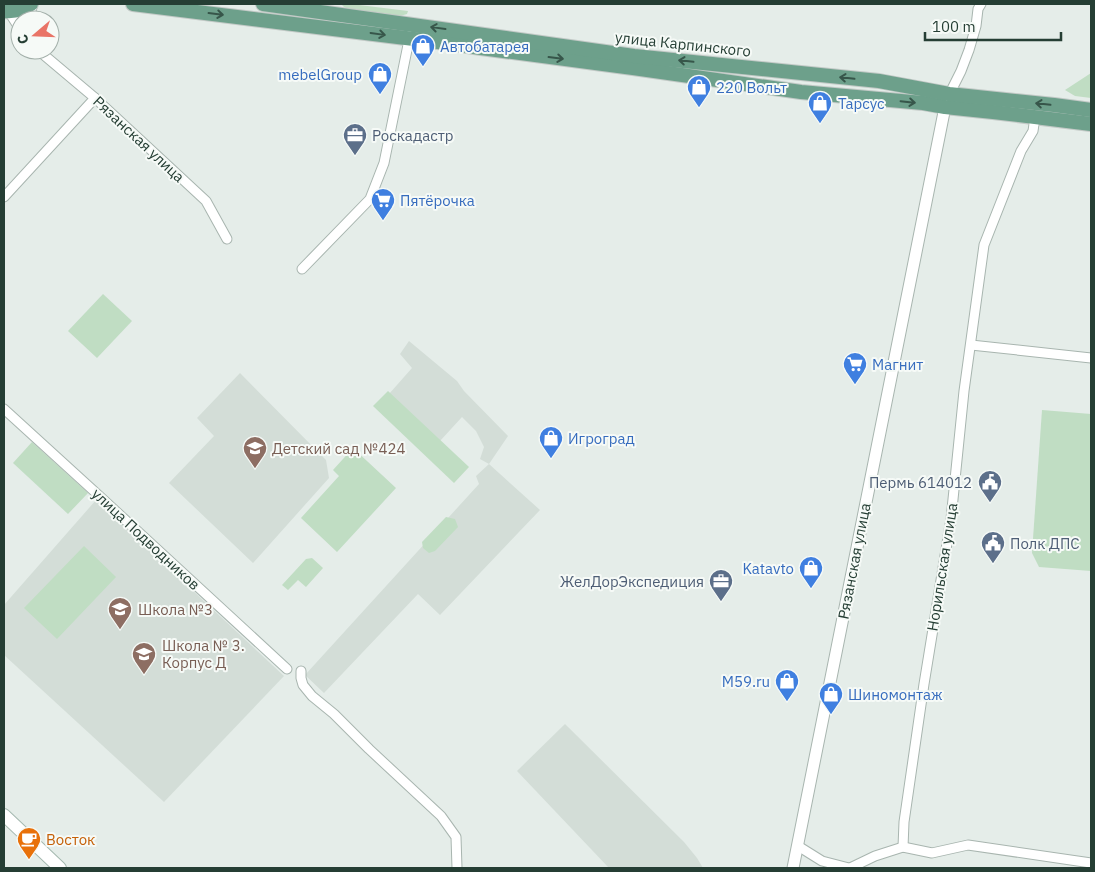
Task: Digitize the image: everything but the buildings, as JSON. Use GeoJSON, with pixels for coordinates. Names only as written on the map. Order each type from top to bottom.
{"type":"FeatureCollection","features":[{"type":"Feature","properties":{"kind":"main road"},"geometry":{"type":"LineString","coordinates":[[6,12],[18,10],[32,4]]}},
{"type":"Feature","properties":{"kind":"main road","name":"улица Карпинского"},"geometry":{"type":"LineString","coordinates":[[133,4],[446,43],[790,90],[923,103],[947,101],[1054,105],[1091,110]]}},
{"type":"Feature","properties":{"kind":"main road","name":"улица Карпинского"},"geometry":{"type":"LineString","coordinates":[[272,21],[265,12],[267,4],[634,56],[879,82],[947,101],[1035,117],[1091,124]]}},
{"type":"Feature","properties":{"kind":"main road"},"geometry":{"type":"LineString","coordinates":[[790,90],[797,88],[801,82],[799,77],[791,72]]}},
{"type":"Feature","properties":{"kind":"main road"},"geometry":{"type":"LineString","coordinates":[[4,816],[60,868]]}},
{"type":"Feature","properties":{"kind":"street"},"geometry":{"type":"LineString","coordinates":[[947,101],[969,50],[976,26],[978,9],[981,4]]}},
{"type":"Feature","properties":{"kind":"street"},"geometry":{"type":"LineString","coordinates":[[302,269],[370,199],[384,163],[412,24]]}},
{"type":"Feature","properties":{"kind":"street","name":"Рязанская улица"},"geometry":{"type":"LineString","coordinates":[[50,60],[95,98],[206,201],[227,239]]}},
{"type":"Feature","properties":{"kind":"street"},"geometry":{"type":"LineString","coordinates":[[4,197],[95,98]]}},
{"type":"Feature","properties":{"kind":"street","name":"Рязанская улица"},"geometry":{"type":"LineString","coordinates":[[793,868],[947,101]]}},
{"type":"Feature","properties":{"kind":"street","name":"Норильская улица"},"geometry":{"type":"LineString","coordinates":[[903,847],[904,822],[924,684],[951,519],[964,391],[984,244],[1021,151],[1033,132],[1035,117]]}},
{"type":"Feature","properties":{"kind":"street"},"geometry":{"type":"LineString","coordinates":[[971,345],[1091,358]]}},
{"type":"Feature","properties":{"kind":"street","name":"улица Подводников"},"geometry":{"type":"LineString","coordinates":[[4,409],[287,669]]}},
{"type":"Feature","properties":{"kind":"street"},"geometry":{"type":"LineString","coordinates":[[301,671],[303,686],[312,696],[334,714],[441,816],[456,837],[456,868]]}},
{"type":"Feature","properties":{"kind":"street"},"geometry":{"type":"LineString","coordinates":[[798,846],[822,861],[850,868],[875,856],[903,847],[932,853],[968,845],[1091,863]]}},
{"type":"Feature","properties":{"kind":"shaded area"},"geometry":{"type":"Polygon","coordinates":[[[409,341],[457,381],[464,391],[508,436],[489,464],[480,459],[484,447],[476,431],[462,417],[440,441],[389,394],[412,368],[400,354],[409,341]]]}},
{"type":"Feature","properties":{"kind":"shaded area","name":"Детский сад №424"},"geometry":{"type":"Polygon","coordinates":[[[240,373],[326,460],[329,478],[253,563],[169,483],[214,436],[197,418],[240,373]]]}},
{"type":"Feature","properties":{"kind":"shaded area"},"geometry":{"type":"Polygon","coordinates":[[[489,464],[540,510],[440,615],[418,594],[324,693],[305,675],[479,484],[476,476],[489,464]]]}},
{"type":"Feature","properties":{"kind":"shaded area","name":"Школа №3"},"geometry":{"type":"Polygon","coordinates":[[[96,500],[284,676],[164,802],[4,655],[4,605],[96,500]]]}},
{"type":"Feature","properties":{"kind":"shaded area"},"geometry":{"type":"Polygon","coordinates":[[[565,724],[684,842],[703,868],[609,868],[517,771],[565,724]]]}},
{"type":"Feature","properties":{"kind":"green space"},"geometry":{"type":"Polygon","coordinates":[[[341,4],[408,11],[407,14],[400,16],[348,9],[341,4]]]}},
{"type":"Feature","properties":{"kind":"green space"},"geometry":{"type":"Polygon","coordinates":[[[1091,73],[1091,98],[1075,96],[1065,90],[1091,73]]]}},
{"type":"Feature","properties":{"kind":"green space"},"geometry":{"type":"Polygon","coordinates":[[[103,294],[132,321],[97,358],[68,331],[103,294]]]}},
{"type":"Feature","properties":{"kind":"green space"},"geometry":{"type":"Polygon","coordinates":[[[388,391],[469,467],[454,483],[373,406],[388,391]]]}},
{"type":"Feature","properties":{"kind":"green space"},"geometry":{"type":"Polygon","coordinates":[[[1042,410],[1091,414],[1091,571],[1039,567],[1032,553],[1042,410]]]}},
{"type":"Feature","properties":{"kind":"green space"},"geometry":{"type":"Polygon","coordinates":[[[32,442],[88,493],[68,514],[13,463],[32,442]]]}},
{"type":"Feature","properties":{"kind":"green space"},"geometry":{"type":"Polygon","coordinates":[[[353,448],[396,488],[337,552],[301,518],[339,476],[333,470],[353,448]]]}},
{"type":"Feature","properties":{"kind":"green space"},"geometry":{"type":"Polygon","coordinates":[[[446,517],[455,519],[458,527],[435,551],[429,553],[423,548],[422,542],[446,517]]]}},
{"type":"Feature","properties":{"kind":"green space"},"geometry":{"type":"Polygon","coordinates":[[[84,546],[116,577],[57,639],[24,608],[84,546]]]}},
{"type":"Feature","properties":{"kind":"green space"},"geometry":{"type":"Polygon","coordinates":[[[312,558],[323,568],[306,587],[298,580],[288,590],[282,585],[306,559],[312,558]]]}},
{"type":"Feature","properties":{"kind":"place","name":"Автобатарея"},"geometry":{"type":"Point","coordinates":[423,67]}},
{"type":"Feature","properties":{"kind":"place","name":"mebelGroup"},"geometry":{"type":"Point","coordinates":[380,95]}},
{"type":"Feature","properties":{"kind":"place","name":"220 Вольт"},"geometry":{"type":"Point","coordinates":[699,108]}},
{"type":"Feature","properties":{"kind":"place","name":"Тарсус"},"geometry":{"type":"Point","coordinates":[820,124]}},
{"type":"Feature","properties":{"kind":"place","name":"Роскадастр"},"geometry":{"type":"Point","coordinates":[355,156]}},
{"type":"Feature","properties":{"kind":"place","name":"Пятёрочка"},"geometry":{"type":"Point","coordinates":[383,221]}},
{"type":"Feature","properties":{"kind":"place","name":"Магнит"},"geometry":{"type":"Point","coordinates":[855,385]}},
{"type":"Feature","properties":{"kind":"place","name":"Игроград"},"geometry":{"type":"Point","coordinates":[551,459]}},
{"type":"Feature","properties":{"kind":"place","name":"Детский сад №424"},"geometry":{"type":"Point","coordinates":[255,469]}},
{"type":"Feature","properties":{"kind":"place","name":"Пермь 614012"},"geometry":{"type":"Point","coordinates":[990,503]}},
{"type":"Feature","properties":{"kind":"place","name":"Полк ДПС"},"geometry":{"type":"Point","coordinates":[993,564]}},
{"type":"Feature","properties":{"kind":"place","name":"Katavto"},"geometry":{"type":"Point","coordinates":[811,589]}},
{"type":"Feature","properties":{"kind":"place","name":"ЖелДорЭкспедиция"},"geometry":{"type":"Point","coordinates":[721,602]}},
{"type":"Feature","properties":{"kind":"place","name":"Школа №3"},"geometry":{"type":"Point","coordinates":[120,630]}},
{"type":"Feature","properties":{"kind":"place","name":"Школа № 3. Корпус Д"},"geometry":{"type":"Point","coordinates":[144,675]}},
{"type":"Feature","properties":{"kind":"place","name":"M59.ru"},"geometry":{"type":"Point","coordinates":[787,702]}},
{"type":"Feature","properties":{"kind":"place","name":"Шиномонтаж"},"geometry":{"type":"Point","coordinates":[831,715]}},
{"type":"Feature","properties":{"kind":"place","name":"Восток"},"geometry":{"type":"Point","coordinates":[29,860]}}]}
